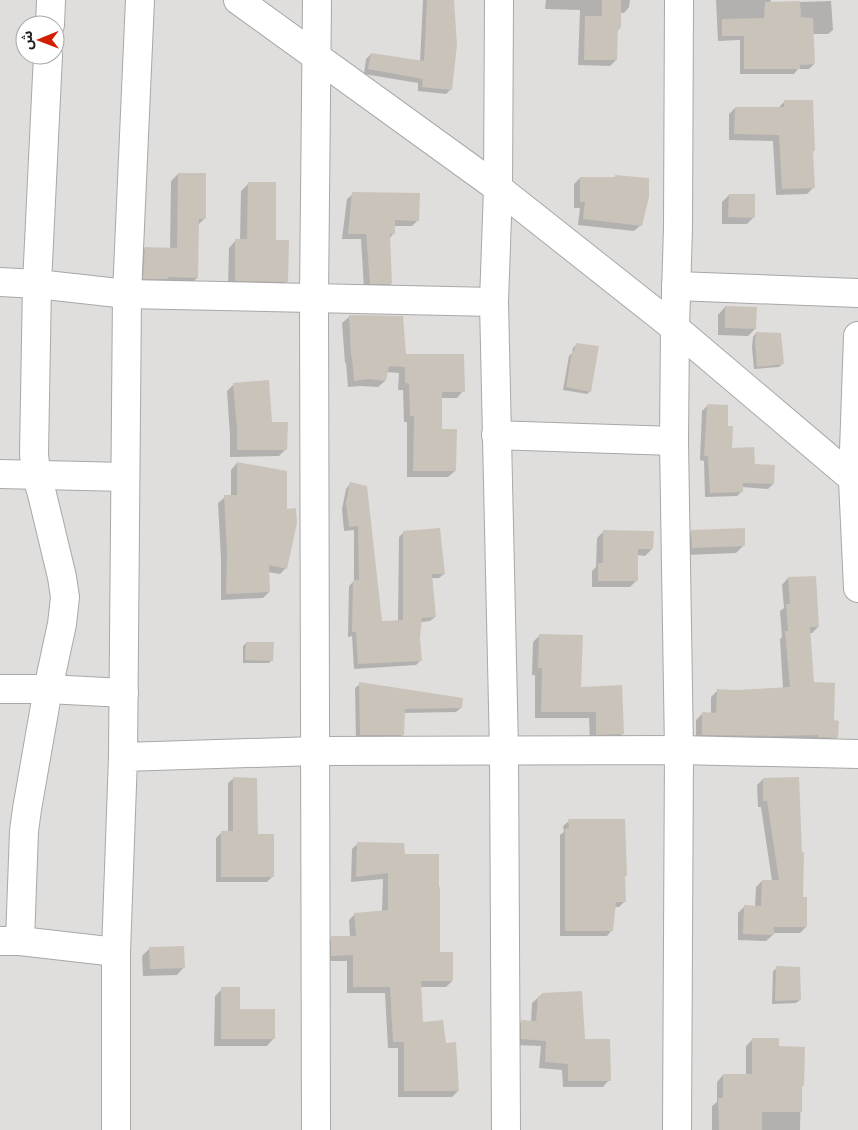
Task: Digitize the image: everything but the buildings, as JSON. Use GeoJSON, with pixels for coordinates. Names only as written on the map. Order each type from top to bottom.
{"type":"FeatureCollection","features":[{"type":"Feature","properties":{"kind":"street"},"geometry":{"type":"LineString","coordinates":[[50,15],[51,0]]}},
{"type":"Feature","properties":{"kind":"street"},"geometry":{"type":"LineString","coordinates":[[116,1130],[116,952],[123,757],[127,294],[140,0]]}},
{"type":"Feature","properties":{"kind":"street"},"geometry":{"type":"LineString","coordinates":[[238,0],[498,188],[675,328],[856,481]]}},
{"type":"Feature","properties":{"kind":"street"},"geometry":{"type":"LineString","coordinates":[[316,1130],[314,297],[317,0]]}},
{"type":"Feature","properties":{"kind":"street"},"geometry":{"type":"LineString","coordinates":[[500,0],[498,188],[494,302],[504,752],[506,1130]]}},
{"type":"Feature","properties":{"kind":"street"},"geometry":{"type":"LineString","coordinates":[[677,1130],[679,750],[674,441],[678,228],[679,0]]}},
{"type":"Feature","properties":{"kind":"street"},"geometry":{"type":"LineString","coordinates":[[48,65],[37,284],[34,454],[36,474],[65,596],[62,624],[48,689],[27,809],[10,941],[116,952]]}},
{"type":"Feature","properties":{"kind":"street"},"geometry":{"type":"LineString","coordinates":[[0,282],[127,294],[494,302]]}},
{"type":"Feature","properties":{"kind":"street"},"geometry":{"type":"LineString","coordinates":[[676,286],[858,293]]}},
{"type":"Feature","properties":{"kind":"street"},"geometry":{"type":"LineString","coordinates":[[858,336],[856,481],[858,588]]}},
{"type":"Feature","properties":{"kind":"street"},"geometry":{"type":"LineString","coordinates":[[496,435],[674,441]]}},
{"type":"Feature","properties":{"kind":"street"},"geometry":{"type":"LineString","coordinates":[[0,474],[125,477]]}},
{"type":"Feature","properties":{"kind":"street"},"geometry":{"type":"LineString","coordinates":[[0,689],[48,689],[124,693]]}},
{"type":"Feature","properties":{"kind":"street"},"geometry":{"type":"LineString","coordinates":[[123,757],[316,751],[504,752],[679,750],[858,754]]}},
{"type":"Feature","properties":{"kind":"shaded area"},"geometry":{"type":"Polygon","coordinates":[[[0,0],[858,0],[858,1130],[0,1130],[0,0]]]}}]}
